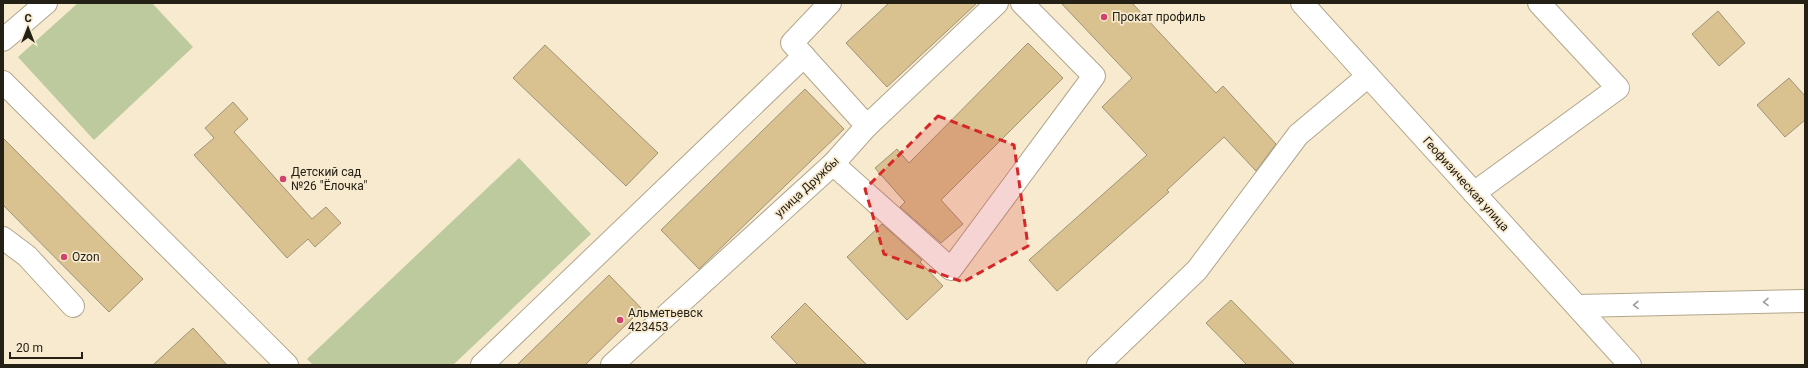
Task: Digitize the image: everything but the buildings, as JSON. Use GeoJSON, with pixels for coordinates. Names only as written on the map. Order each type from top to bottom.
{"type":"FeatureCollection","features":[{"type":"Feature","properties":{"kind":"street"},"geometry":{"type":"LineString","coordinates":[[3,40],[46,3]]}},
{"type":"Feature","properties":{"kind":"street"},"geometry":{"type":"LineString","coordinates":[[830,3],[792,43],[867,126]]}},
{"type":"Feature","properties":{"kind":"street","name":"улица Дружбы"},"geometry":{"type":"LineString","coordinates":[[612,365],[833,164],[867,126],[997,3]]}},
{"type":"Feature","properties":{"kind":"street"},"geometry":{"type":"LineString","coordinates":[[833,164],[951,269],[1094,76],[1022,3]]}},
{"type":"Feature","properties":{"kind":"street","name":"Геофизическая улица"},"geometry":{"type":"LineString","coordinates":[[1302,3],[1630,365]]}},
{"type":"Feature","properties":{"kind":"street"},"geometry":{"type":"LineString","coordinates":[[1474,193],[1618,88],[1540,3]]}},
{"type":"Feature","properties":{"kind":"street"},"geometry":{"type":"LineString","coordinates":[[482,365],[804,56]]}},
{"type":"Feature","properties":{"kind":"street"},"geometry":{"type":"LineString","coordinates":[[1098,365],[1198,270],[1298,135],[1368,76]]}},
{"type":"Feature","properties":{"kind":"street"},"geometry":{"type":"LineString","coordinates":[[3,82],[287,365]]}},
{"type":"Feature","properties":{"kind":"street"},"geometry":{"type":"LineString","coordinates":[[3,238],[27,256],[73,306]]}},
{"type":"Feature","properties":{"kind":"street"},"geometry":{"type":"LineString","coordinates":[[1577,306],[1805,301]]}},
{"type":"Feature","properties":{"kind":"highlighted area"},"geometry":{"type":"Polygon","coordinates":[[[938,116],[1014,145],[1028,246],[963,282],[884,254],[865,189],[938,116]]]}},
{"type":"Feature","properties":{"kind":"green space"},"geometry":{"type":"Polygon","coordinates":[[[78,3],[152,3],[193,47],[94,140],[18,57],[78,3]]]}},
{"type":"Feature","properties":{"kind":"green space"},"geometry":{"type":"Polygon","coordinates":[[[519,158],[591,234],[453,365],[313,365],[307,359],[519,158]]]}},
{"type":"Feature","properties":{"kind":"place","name":"Прокат профиль"},"geometry":{"type":"Point","coordinates":[1104,17]}},
{"type":"Feature","properties":{"kind":"place","name":"Детский сад №26 \"Ёлочка\""},"geometry":{"type":"Point","coordinates":[283,179]}},
{"type":"Feature","properties":{"kind":"place","name":"Ozon"},"geometry":{"type":"Point","coordinates":[64,257]}},
{"type":"Feature","properties":{"kind":"place","name":"Альметьевск 423453"},"geometry":{"type":"Point","coordinates":[620,320]}}]}
